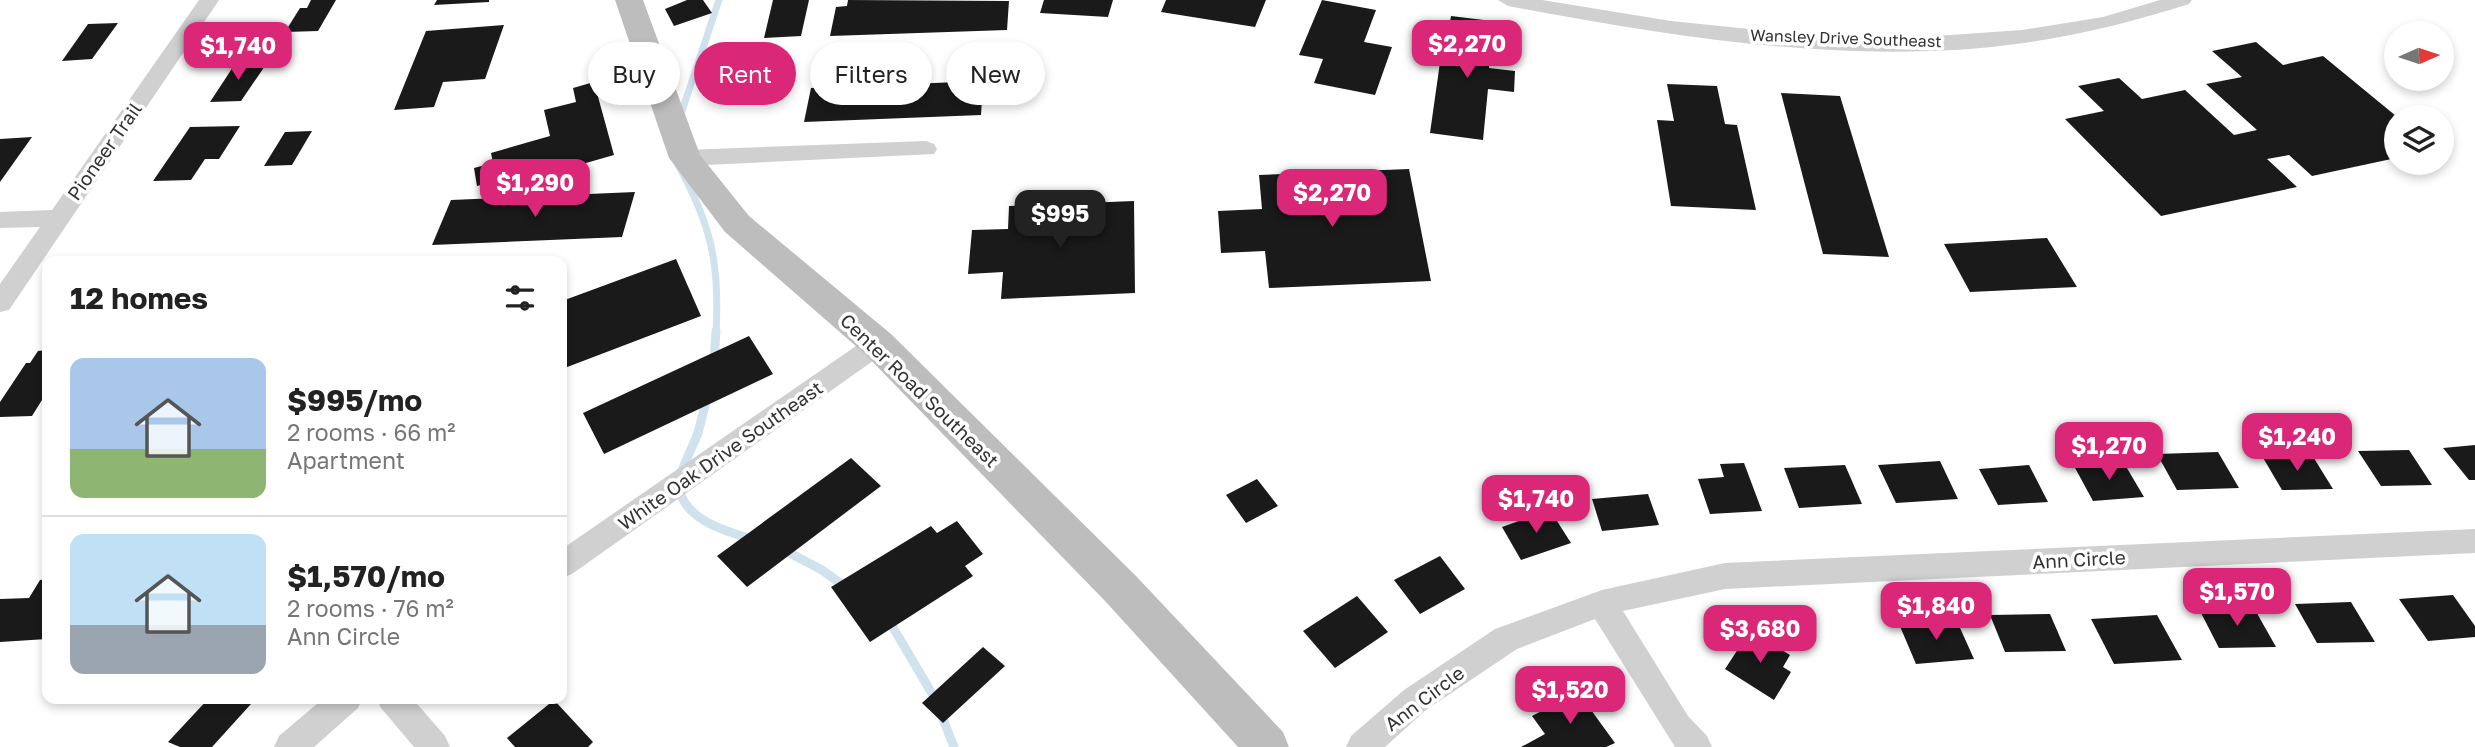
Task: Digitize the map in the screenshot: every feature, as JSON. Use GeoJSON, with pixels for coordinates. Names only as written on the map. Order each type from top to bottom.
{"type":"FeatureCollection","features":[{"type":"Feature","properties":{"kind":"street","name":"Pioneer Trail"},"geometry":{"type":"LineString","coordinates":[[0,303],[209,0]]}},
{"type":"Feature","properties":{"kind":"street","name":"Center Road Southeast"},"geometry":{"type":"LineString","coordinates":[[629,0],[685,158],[737,224],[878,344],[1121,589],[1267,747]]}},
{"type":"Feature","properties":{"kind":"street","name":"Wansley Drive Southeast"},"geometry":{"type":"LineString","coordinates":[[1508,0],[1702,31],[1868,41],[1973,40],[2053,32],[2111,22],[2182,0]]}},
{"type":"Feature","properties":{"kind":"street"},"geometry":{"type":"LineString","coordinates":[[685,158],[926,149]]}},
{"type":"Feature","properties":{"kind":"street"},"geometry":{"type":"LineString","coordinates":[[0,220],[57,218]]}},
{"type":"Feature","properties":{"kind":"street","name":"White Oak Drive Southeast"},"geometry":{"type":"LineString","coordinates":[[567,562],[878,344]]}},
{"type":"Feature","properties":{"kind":"street","name":"Ann Circle"},"geometry":{"type":"LineString","coordinates":[[1362,747],[1415,700],[1506,639],[1602,603],[1725,576],[2475,541]]}},
{"type":"Feature","properties":{"kind":"street"},"geometry":{"type":"LineString","coordinates":[[1602,603],[1677,726],[1696,747]]}},
{"type":"Feature","properties":{"kind":"street"},"geometry":{"type":"LineString","coordinates":[[290,747],[340,704]]}},
{"type":"Feature","properties":{"kind":"street"},"geometry":{"type":"LineString","coordinates":[[397,704],[434,747]]}},
{"type":"Feature","properties":{"kind":"building"},"geometry":{"type":"Polygon","coordinates":[[[311,0],[336,0],[318,31],[285,32],[300,8],[307,8],[311,0]]]}},
{"type":"Feature","properties":{"kind":"building"},"geometry":{"type":"Polygon","coordinates":[[[437,0],[489,0],[489,2],[434,5],[437,0]]]}},
{"type":"Feature","properties":{"kind":"building"},"geometry":{"type":"Polygon","coordinates":[[[687,0],[703,0],[712,13],[674,26],[665,9],[687,0]]]}},
{"type":"Feature","properties":{"kind":"building"},"geometry":{"type":"Polygon","coordinates":[[[773,0],[809,0],[801,36],[764,38],[773,0]]]}},
{"type":"Feature","properties":{"kind":"building"},"geometry":{"type":"Polygon","coordinates":[[[848,0],[1009,1],[1007,30],[830,36],[836,7],[847,6],[848,0]]]}},
{"type":"Feature","properties":{"kind":"building"},"geometry":{"type":"Polygon","coordinates":[[[1044,0],[1113,0],[1108,17],[1040,13],[1044,0]]]}},
{"type":"Feature","properties":{"kind":"building"},"geometry":{"type":"Polygon","coordinates":[[[1166,0],[1266,0],[1255,27],[1161,12],[1166,0]]]}},
{"type":"Feature","properties":{"kind":"building"},"geometry":{"type":"Polygon","coordinates":[[[1322,0],[1376,10],[1364,42],[1392,47],[1375,95],[1314,83],[1323,59],[1299,55],[1322,0]]]}},
{"type":"Feature","properties":{"kind":"building"},"geometry":{"type":"Polygon","coordinates":[[[1451,16],[1492,21],[1489,68],[1515,71],[1514,92],[1488,89],[1483,140],[1430,133],[1443,41],[1447,40],[1451,16]]]}},
{"type":"Feature","properties":{"kind":"building"},"geometry":{"type":"Polygon","coordinates":[[[118,23],[92,59],[62,61],[88,24],[118,23]]]}},
{"type":"Feature","properties":{"kind":"building"},"geometry":{"type":"Polygon","coordinates":[[[504,25],[485,79],[443,82],[434,107],[394,110],[426,31],[504,25]]]}},
{"type":"Feature","properties":{"kind":"building"},"geometry":{"type":"Polygon","coordinates":[[[2256,42],[2283,65],[2323,56],[2384,106],[2384,161],[2312,176],[2289,155],[2267,159],[2297,187],[2161,216],[2065,119],[2104,111],[2078,86],[2119,78],[2142,99],[2185,90],[2234,135],[2257,130],[2206,84],[2242,77],[2212,51],[2256,42]]]}},
{"type":"Feature","properties":{"kind":"building"},"geometry":{"type":"Polygon","coordinates":[[[267,63],[241,101],[210,102],[235,64],[267,63]]]}},
{"type":"Feature","properties":{"kind":"building"},"geometry":{"type":"Polygon","coordinates":[[[932,83],[946,83],[946,105],[982,105],[981,115],[804,122],[810,93],[810,105],[932,105],[932,83]]]}},
{"type":"Feature","properties":{"kind":"building"},"geometry":{"type":"Polygon","coordinates":[[[588,84],[588,105],[600,105],[614,155],[502,187],[500,180],[477,186],[474,168],[493,163],[491,153],[550,136],[544,110],[576,102],[573,88],[588,84]]]}},
{"type":"Feature","properties":{"kind":"building"},"geometry":{"type":"Polygon","coordinates":[[[1667,84],[1717,86],[1725,124],[1737,125],[1756,210],[1671,206],[1657,120],[1674,121],[1667,84]]]}},
{"type":"Feature","properties":{"kind":"building"},"geometry":{"type":"Polygon","coordinates":[[[1781,93],[1840,96],[1889,257],[1823,254],[1781,93]]]}},
{"type":"Feature","properties":{"kind":"building"},"geometry":{"type":"Polygon","coordinates":[[[240,126],[219,159],[205,159],[191,180],[153,181],[190,127],[240,126]]]}},
{"type":"Feature","properties":{"kind":"building"},"geometry":{"type":"Polygon","coordinates":[[[312,131],[292,165],[264,166],[285,132],[312,131]]]}},
{"type":"Feature","properties":{"kind":"building"},"geometry":{"type":"Polygon","coordinates":[[[32,137],[0,182],[0,139],[32,137]]]}},
{"type":"Feature","properties":{"kind":"building"},"geometry":{"type":"Polygon","coordinates":[[[1409,169],[1431,281],[1269,288],[1265,251],[1221,253],[1218,211],[1262,209],[1259,175],[1409,169]]]}},
{"type":"Feature","properties":{"kind":"building"},"geometry":{"type":"Polygon","coordinates":[[[635,192],[622,237],[432,245],[451,200],[635,192]]]}},
{"type":"Feature","properties":{"kind":"building"},"geometry":{"type":"Polygon","coordinates":[[[1134,201],[1135,293],[1001,299],[1003,272],[968,274],[972,230],[1008,229],[1009,206],[1134,201]]]}},
{"type":"Feature","properties":{"kind":"building"},"geometry":{"type":"Polygon","coordinates":[[[2047,238],[2077,287],[1970,292],[1944,244],[2047,238]]]}},
{"type":"Feature","properties":{"kind":"building"},"geometry":{"type":"Polygon","coordinates":[[[676,259],[701,316],[567,367],[567,299],[676,259]]]}},
{"type":"Feature","properties":{"kind":"building"},"geometry":{"type":"Polygon","coordinates":[[[749,336],[773,374],[604,454],[583,413],[749,336]]]}},
{"type":"Feature","properties":{"kind":"building"},"geometry":{"type":"Polygon","coordinates":[[[38,351],[42,351],[42,400],[32,416],[0,417],[0,402],[26,363],[30,363],[38,351]]]}},
{"type":"Feature","properties":{"kind":"building"},"geometry":{"type":"Polygon","coordinates":[[[2475,445],[2475,480],[2469,480],[2443,448],[2475,445]]]}},
{"type":"Feature","properties":{"kind":"building"},"geometry":{"type":"Polygon","coordinates":[[[2409,450],[2432,485],[2381,486],[2358,451],[2409,450]]]}},
{"type":"Feature","properties":{"kind":"building"},"geometry":{"type":"Polygon","coordinates":[[[2218,452],[2239,488],[2177,490],[2157,454],[2218,452]]]}},
{"type":"Feature","properties":{"kind":"building"},"geometry":{"type":"Polygon","coordinates":[[[2312,455],[2333,489],[2282,490],[2262,456],[2312,455]]]}},
{"type":"Feature","properties":{"kind":"building"},"geometry":{"type":"Polygon","coordinates":[[[851,458],[881,486],[747,587],[717,556],[851,458]]]}},
{"type":"Feature","properties":{"kind":"building"},"geometry":{"type":"Polygon","coordinates":[[[1940,461],[1958,499],[1896,503],[1878,465],[1940,461]]]}},
{"type":"Feature","properties":{"kind":"building"},"geometry":{"type":"Polygon","coordinates":[[[1744,463],[1762,511],[1710,514],[1698,479],[1724,477],[1720,464],[1744,463]]]}},
{"type":"Feature","properties":{"kind":"building"},"geometry":{"type":"Polygon","coordinates":[[[2124,463],[2144,497],[2093,501],[2074,466],[2124,463]]]}},
{"type":"Feature","properties":{"kind":"building"},"geometry":{"type":"Polygon","coordinates":[[[1845,465],[1862,504],[1799,508],[1784,468],[1845,465]]]}},
{"type":"Feature","properties":{"kind":"building"},"geometry":{"type":"Polygon","coordinates":[[[2029,465],[2048,502],[1998,505],[1979,469],[2029,465]]]}},
{"type":"Feature","properties":{"kind":"building"},"geometry":{"type":"Polygon","coordinates":[[[1257,479],[1278,506],[1246,523],[1226,495],[1257,479]]]}},
{"type":"Feature","properties":{"kind":"building"},"geometry":{"type":"Polygon","coordinates":[[[1648,494],[1659,525],[1602,531],[1592,499],[1648,494]]]}},
{"type":"Feature","properties":{"kind":"building"},"geometry":{"type":"Polygon","coordinates":[[[1550,510],[1571,543],[1521,560],[1502,527],[1550,510]]]}},
{"type":"Feature","properties":{"kind":"building"},"geometry":{"type":"Polygon","coordinates":[[[957,521],[983,554],[965,566],[973,576],[870,642],[831,587],[931,526],[937,533],[957,521]]]}},
{"type":"Feature","properties":{"kind":"building"},"geometry":{"type":"Polygon","coordinates":[[[1440,556],[1465,589],[1420,614],[1394,580],[1440,556]]]}},
{"type":"Feature","properties":{"kind":"building"},"geometry":{"type":"Polygon","coordinates":[[[40,580],[42,639],[0,642],[0,599],[29,598],[40,580]]]}},
{"type":"Feature","properties":{"kind":"building"},"geometry":{"type":"Polygon","coordinates":[[[2453,595],[2475,626],[2475,637],[2428,641],[2399,599],[2453,595]]]}},
{"type":"Feature","properties":{"kind":"building"},"geometry":{"type":"Polygon","coordinates":[[[1357,596],[1388,632],[1335,668],[1303,631],[1357,596]]]}},
{"type":"Feature","properties":{"kind":"building"},"geometry":{"type":"Polygon","coordinates":[[[2351,602],[2375,642],[2317,643],[2295,604],[2351,602]]]}},
{"type":"Feature","properties":{"kind":"building"},"geometry":{"type":"Polygon","coordinates":[[[2254,608],[2276,647],[2219,648],[2199,609],[2254,608]]]}},
{"type":"Feature","properties":{"kind":"building"},"geometry":{"type":"Polygon","coordinates":[[[2050,614],[2066,651],[2005,652],[1990,615],[2050,614]]]}},
{"type":"Feature","properties":{"kind":"building"},"geometry":{"type":"Polygon","coordinates":[[[2157,615],[2182,660],[2114,664],[2091,619],[2157,615]]]}},
{"type":"Feature","properties":{"kind":"building"},"geometry":{"type":"Polygon","coordinates":[[[1956,619],[1974,659],[1916,664],[1899,624],[1956,619]]]}},
{"type":"Feature","properties":{"kind":"building"},"geometry":{"type":"Polygon","coordinates":[[[1750,631],[1790,655],[1783,667],[1791,672],[1774,700],[1725,669],[1750,631]]]}},
{"type":"Feature","properties":{"kind":"building"},"geometry":{"type":"Polygon","coordinates":[[[983,647],[1005,666],[943,723],[922,703],[983,647]]]}},
{"type":"Feature","properties":{"kind":"building"},"geometry":{"type":"Polygon","coordinates":[[[1578,692],[1615,743],[1606,747],[1521,747],[1545,734],[1532,716],[1578,692]]]}},
{"type":"Feature","properties":{"kind":"building"},"geometry":{"type":"Polygon","coordinates":[[[203,704],[251,704],[212,747],[180,747],[168,742],[203,704]]]}},
{"type":"Feature","properties":{"kind":"building"},"geometry":{"type":"Polygon","coordinates":[[[549,704],[558,704],[593,742],[588,747],[515,747],[507,738],[549,704]]]}},
{"type":"Feature","properties":{"kind":"waterway"},"geometry":{"type":"LineString","coordinates":[[680,117],[719,0]]}},
{"type":"Feature","properties":{"kind":"waterway"},"geometry":{"type":"LineString","coordinates":[[677,163],[698,205],[711,245],[716,285],[716,333]]}},
{"type":"Feature","properties":{"kind":"waterway"},"geometry":{"type":"LineString","coordinates":[[714,362],[716,331]]}},
{"type":"Feature","properties":{"kind":"waterway"},"geometry":{"type":"LineString","coordinates":[[680,475],[698,433],[707,398]]}},
{"type":"Feature","properties":{"kind":"waterway"},"geometry":{"type":"LineString","coordinates":[[678,487],[682,498],[697,516],[717,527],[751,539]]}},
{"type":"Feature","properties":{"kind":"waterway"},"geometry":{"type":"LineString","coordinates":[[784,550],[822,570],[847,588]]}},
{"type":"Feature","properties":{"kind":"waterway"},"geometry":{"type":"LineString","coordinates":[[888,619],[937,702]]}},
{"type":"Feature","properties":{"kind":"waterway"},"geometry":{"type":"LineString","coordinates":[[941,714],[954,747]]}}]}
